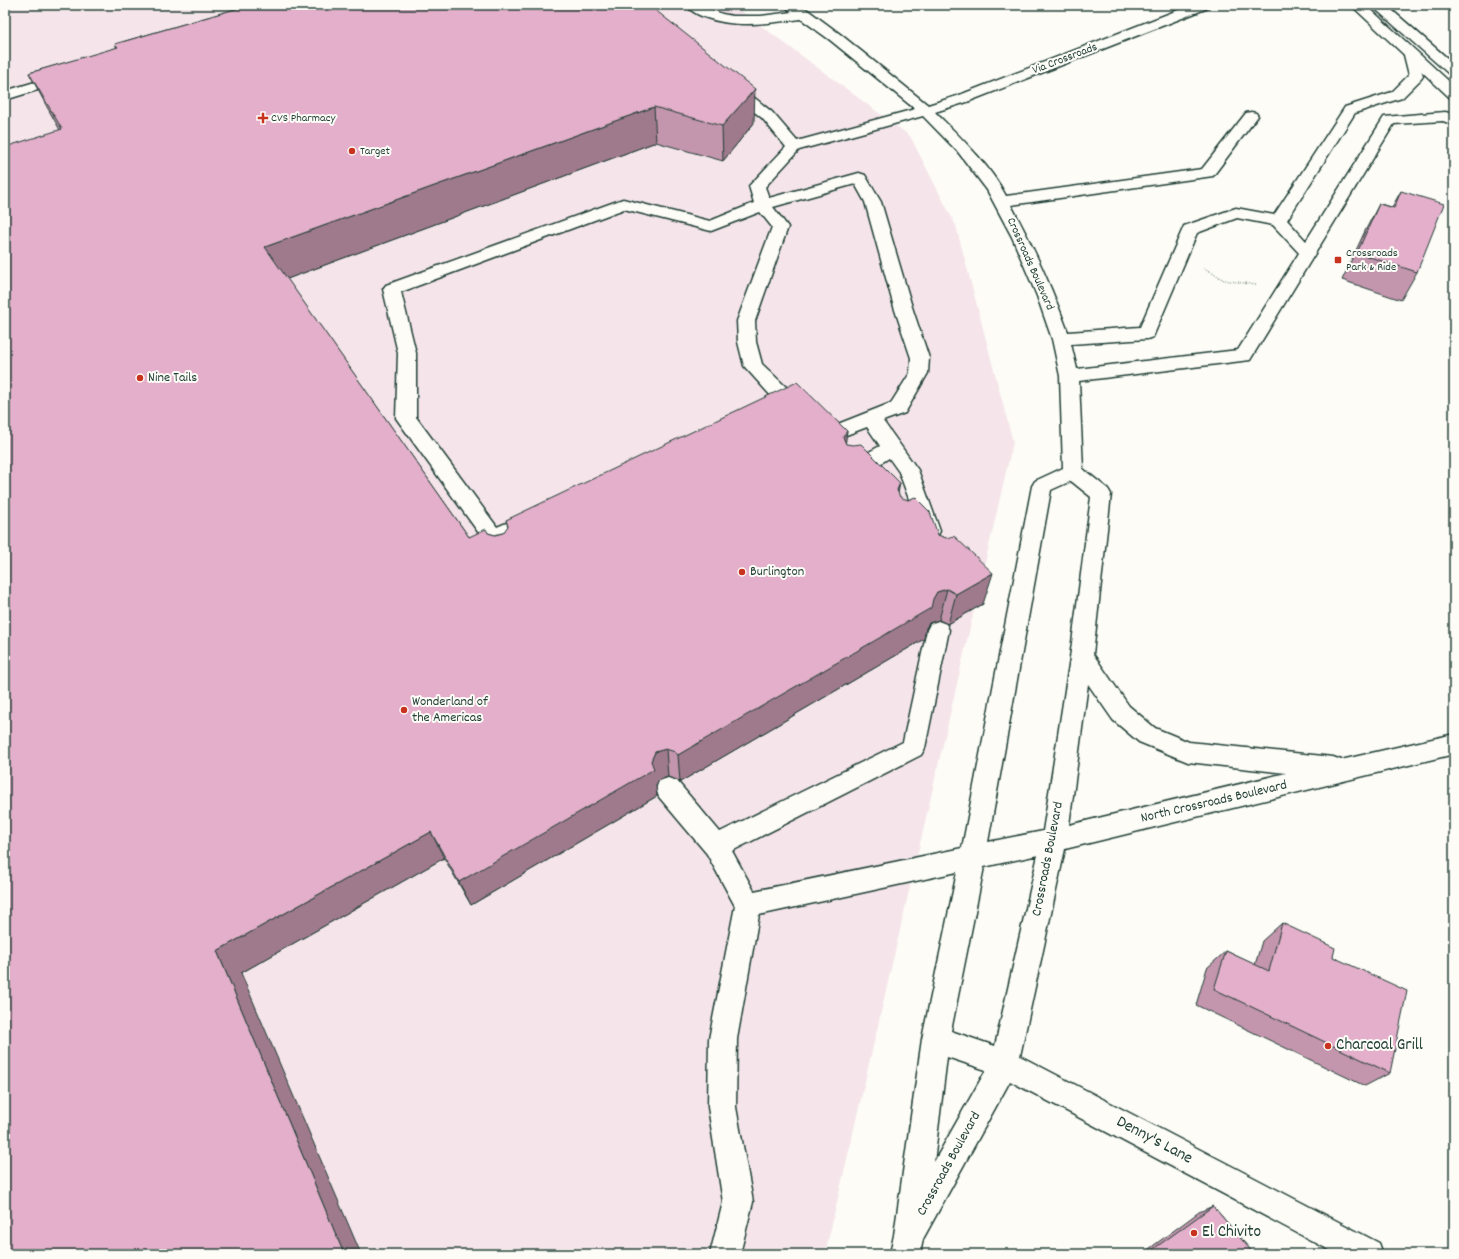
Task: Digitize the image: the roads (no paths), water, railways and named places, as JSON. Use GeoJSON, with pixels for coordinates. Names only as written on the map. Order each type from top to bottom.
{"type":"FeatureCollection","features":[{"type":"Feature","properties":{"kind":"main road"},"geometry":{"type":"LineString","coordinates":[[694,5],[719,18],[746,22],[804,14]]}},
{"type":"Feature","properties":{"kind":"main road","name":"Crossroads Boulevard"},"geometry":{"type":"LineString","coordinates":[[791,5],[836,37],[926,111],[963,149],[994,189],[1020,237],[1046,296],[1061,339],[1069,376],[1073,472],[1101,494],[1081,655],[1054,840],[1005,1063],[907,1245]]}},
{"type":"Feature","properties":{"kind":"main road","name":"Via Crossroads"},"geometry":{"type":"LineString","coordinates":[[794,147],[892,122],[962,99],[1203,5]]}},
{"type":"Feature","properties":{"kind":"main road"},"geometry":{"type":"LineString","coordinates":[[1358,5],[1454,94]]}},
{"type":"Feature","properties":{"kind":"main road"},"geometry":{"type":"LineString","coordinates":[[1378,5],[1454,71]]}},
{"type":"Feature","properties":{"kind":"main road"},"geometry":{"type":"LineString","coordinates":[[1278,221],[1350,110],[1397,95],[1416,76],[1411,55]]}},
{"type":"Feature","properties":{"kind":"main road"},"geometry":{"type":"LineString","coordinates":[[5,96],[78,73]]}},
{"type":"Feature","properties":{"kind":"main road"},"geometry":{"type":"LineString","coordinates":[[504,557],[493,537],[406,418],[407,353],[392,289],[623,204],[711,226],[763,206],[859,178],[873,202],[903,307],[920,358],[919,373],[898,408],[836,432],[778,391],[753,366],[747,342],[746,321],[780,227],[763,206],[757,186],[794,147],[767,116],[720,77]]}},
{"type":"Feature","properties":{"kind":"main road"},"geometry":{"type":"LineString","coordinates":[[1001,202],[1207,173],[1252,116]]}},
{"type":"Feature","properties":{"kind":"main road"},"geometry":{"type":"LineString","coordinates":[[1069,376],[1244,356],[1389,120],[1446,116],[1454,120]]}},
{"type":"Feature","properties":{"kind":"main road"},"geometry":{"type":"LineString","coordinates":[[1061,339],[1147,333],[1190,230],[1236,213],[1278,221],[1308,252]]}},
{"type":"Feature","properties":{"kind":"main road"},"geometry":{"type":"LineString","coordinates":[[773,413],[794,403]]}},
{"type":"Feature","properties":{"kind":"main road"},"geometry":{"type":"LineString","coordinates":[[872,418],[908,470],[915,515],[935,546]]}},
{"type":"Feature","properties":{"kind":"main road"},"geometry":{"type":"LineString","coordinates":[[850,471],[892,448]]}},
{"type":"Feature","properties":{"kind":"main road","name":"Crossroads Boulevard"},"geometry":{"type":"LineString","coordinates":[[907,1245],[936,1039],[973,858],[1042,486],[1073,472]]}},
{"type":"Feature","properties":{"kind":"main road"},"geometry":{"type":"LineString","coordinates":[[493,537],[550,511]]}},
{"type":"Feature","properties":{"kind":"main road"},"geometry":{"type":"LineString","coordinates":[[716,846],[913,748],[938,630]]}},
{"type":"Feature","properties":{"kind":"main road"},"geometry":{"type":"LineString","coordinates":[[1081,655],[1121,713],[1147,735],[1188,752],[1350,770]]}},
{"type":"Feature","properties":{"kind":"main road","name":"North Crossroads Boulevard"},"geometry":{"type":"LineString","coordinates":[[748,905],[1054,840],[1454,744]]}},
{"type":"Feature","properties":{"kind":"main road"},"geometry":{"type":"LineString","coordinates":[[668,789],[716,846],[748,905],[722,1039],[722,1106],[738,1202],[725,1254]]}},
{"type":"Feature","properties":{"kind":"main road","name":"Denny's Lane"},"geometry":{"type":"LineString","coordinates":[[936,1039],[1005,1063],[1368,1254]]}},
{"type":"Feature","properties":{"kind":"place","name":"CVS Pharmacy"},"geometry":{"type":"Point","coordinates":[263,118]}},
{"type":"Feature","properties":{"kind":"place","name":"Target"},"geometry":{"type":"Point","coordinates":[352,151]}},
{"type":"Feature","properties":{"kind":"place","name":"Crossroads Park & Ride"},"geometry":{"type":"Point","coordinates":[1338,260]}},
{"type":"Feature","properties":{"kind":"place","name":"Nine Tails"},"geometry":{"type":"Point","coordinates":[140,378]}},
{"type":"Feature","properties":{"kind":"place","name":"Burlington"},"geometry":{"type":"Point","coordinates":[742,572]}},
{"type":"Feature","properties":{"kind":"place","name":"Wonderland of the Americas"},"geometry":{"type":"Point","coordinates":[404,710]}},
{"type":"Feature","properties":{"kind":"place","name":"Charcoal Grill"},"geometry":{"type":"Point","coordinates":[1328,1046]}},
{"type":"Feature","properties":{"kind":"place","name":"El Chivito"},"geometry":{"type":"Point","coordinates":[1194,1233]}}]}
